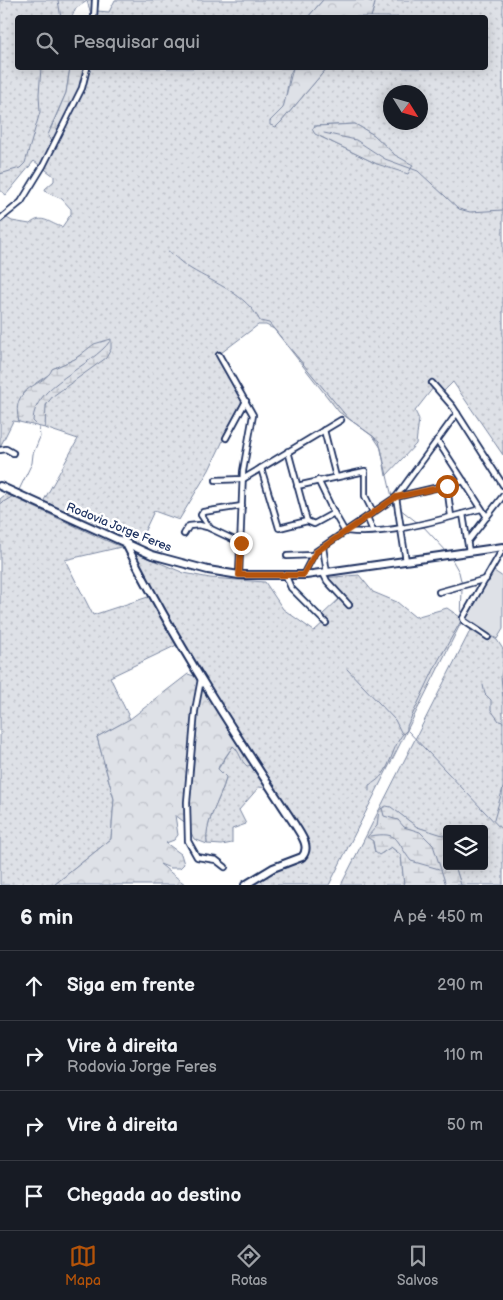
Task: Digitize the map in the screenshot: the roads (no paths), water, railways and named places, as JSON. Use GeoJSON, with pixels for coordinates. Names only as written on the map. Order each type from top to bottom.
{"type":"FeatureCollection","features":[{"type":"Feature","properties":{"kind":"main road","name":"Rodovia Jorge Feres"},"geometry":{"type":"LineString","coordinates":[[0,486],[126,544],[177,562],[239,575],[286,576],[325,573],[469,552],[501,550]]}},
{"type":"Feature","properties":{"kind":"main road"},"geometry":{"type":"LineString","coordinates":[[126,544],[161,612],[300,832],[306,846],[302,857],[273,868],[245,885]]}},
{"type":"Feature","properties":{"kind":"street"},"geometry":{"type":"LineString","coordinates":[[94,15],[95,0]]}},
{"type":"Feature","properties":{"kind":"street"},"geometry":{"type":"LineString","coordinates":[[0,219],[21,202],[43,166],[82,88],[86,70]]}},
{"type":"Feature","properties":{"kind":"street"},"geometry":{"type":"LineString","coordinates":[[219,355],[254,418],[243,478],[239,575]]}},
{"type":"Feature","properties":{"kind":"street"},"geometry":{"type":"LineString","coordinates":[[432,383],[457,413],[503,485]]}},
{"type":"Feature","properties":{"kind":"street"},"geometry":{"type":"LineString","coordinates":[[226,438],[246,401]]}},
{"type":"Feature","properties":{"kind":"street"},"geometry":{"type":"LineString","coordinates":[[406,561],[396,497],[457,413]]}},
{"type":"Feature","properties":{"kind":"street"},"geometry":{"type":"LineString","coordinates":[[216,480],[243,478],[341,420]]}},
{"type":"Feature","properties":{"kind":"street"},"geometry":{"type":"LineString","coordinates":[[324,430],[336,477]]}},
{"type":"Feature","properties":{"kind":"street"},"geometry":{"type":"LineString","coordinates":[[437,440],[487,517]]}},
{"type":"Feature","properties":{"kind":"street"},"geometry":{"type":"LineString","coordinates":[[0,450],[6,449],[13,453]]}},
{"type":"Feature","properties":{"kind":"street"},"geometry":{"type":"LineString","coordinates":[[288,451],[307,521]]}},
{"type":"Feature","properties":{"kind":"street"},"geometry":{"type":"LineString","coordinates":[[261,468],[278,527],[283,528],[307,521],[314,524],[334,513]]}},
{"type":"Feature","properties":{"kind":"street"},"geometry":{"type":"LineString","coordinates":[[297,486],[365,471],[365,496],[373,512]]}},
{"type":"Feature","properties":{"kind":"street"},"geometry":{"type":"LineString","coordinates":[[318,480],[334,513],[346,532]]}},
{"type":"Feature","properties":{"kind":"street"},"geometry":{"type":"LineString","coordinates":[[303,575],[313,555],[396,497],[464,482]]}},
{"type":"Feature","properties":{"kind":"street"},"geometry":{"type":"LineString","coordinates":[[447,486],[451,516]]}},
{"type":"Feature","properties":{"kind":"street"},"geometry":{"type":"LineString","coordinates":[[468,541],[503,496]]}},
{"type":"Feature","properties":{"kind":"street"},"geometry":{"type":"LineString","coordinates":[[210,528],[201,515],[203,512],[242,506]]}},
{"type":"Feature","properties":{"kind":"street"},"geometry":{"type":"LineString","coordinates":[[346,532],[401,527],[481,509]]}},
{"type":"Feature","properties":{"kind":"street"},"geometry":{"type":"LineString","coordinates":[[463,514],[469,552]]}},
{"type":"Feature","properties":{"kind":"street"},"geometry":{"type":"LineString","coordinates":[[367,517],[373,531]]}},
{"type":"Feature","properties":{"kind":"street"},"geometry":{"type":"LineString","coordinates":[[184,534],[189,526],[195,525],[210,528],[241,543]]}},
{"type":"Feature","properties":{"kind":"street"},"geometry":{"type":"LineString","coordinates":[[323,547],[327,582],[349,604]]}},
{"type":"Feature","properties":{"kind":"street"},"geometry":{"type":"LineString","coordinates":[[488,637],[464,621],[464,618],[501,550]]}},
{"type":"Feature","properties":{"kind":"street"},"geometry":{"type":"LineString","coordinates":[[287,556],[313,555]]}},
{"type":"Feature","properties":{"kind":"street"},"geometry":{"type":"LineString","coordinates":[[286,576],[291,588],[326,622]]}},
{"type":"Feature","properties":{"kind":"street"},"geometry":{"type":"LineString","coordinates":[[439,592],[486,579]]}},
{"type":"Feature","properties":{"kind":"street"},"geometry":{"type":"LineString","coordinates":[[202,679],[187,784],[187,833],[188,841],[197,857],[216,860],[225,867]]}},
{"type":"Feature","properties":{"kind":"waterway"},"geometry":{"type":"LineString","coordinates":[[58,0],[60,15]]}},
{"type":"Feature","properties":{"kind":"waterway"},"geometry":{"type":"LineString","coordinates":[[0,174],[20,168],[25,163],[40,112],[41,70]]}},
{"type":"Feature","properties":{"kind":"waterway"},"geometry":{"type":"LineString","coordinates":[[324,133],[356,140],[385,159],[418,171],[459,209],[470,212],[503,210]]}},
{"type":"Feature","properties":{"kind":"waterway"},"geometry":{"type":"LineString","coordinates":[[167,250],[188,267],[230,290],[247,304],[260,321],[269,323],[348,418],[379,441],[392,497]]}},
{"type":"Feature","properties":{"kind":"waterway"},"geometry":{"type":"LineString","coordinates":[[18,492],[32,463],[33,454],[40,437],[39,427],[33,421],[36,408],[42,397],[65,377],[102,350],[110,341]]}},
{"type":"Feature","properties":{"kind":"waterway"},"geometry":{"type":"LineString","coordinates":[[0,504],[15,495]]}},
{"type":"Feature","properties":{"kind":"waterway"},"geometry":{"type":"LineString","coordinates":[[400,509],[418,523]]}},
{"type":"Feature","properties":{"kind":"waterway"},"geometry":{"type":"LineString","coordinates":[[422,525],[448,553]]}},
{"type":"Feature","properties":{"kind":"waterway"},"geometry":{"type":"LineString","coordinates":[[450,556],[459,572],[462,585]]}},
{"type":"Feature","properties":{"kind":"waterway"},"geometry":{"type":"LineString","coordinates":[[369,791],[369,785],[377,780],[387,767],[397,743],[407,730],[407,726],[438,661],[461,621],[462,589]]}},
{"type":"Feature","properties":{"kind":"waterway"},"geometry":{"type":"LineString","coordinates":[[503,665],[501,676],[503,696]]}},
{"type":"Feature","properties":{"kind":"waterway"},"geometry":{"type":"LineString","coordinates":[[347,669],[395,720],[402,734]]}},
{"type":"Feature","properties":{"kind":"waterway"},"geometry":{"type":"LineString","coordinates":[[483,685],[485,694],[491,700],[491,710],[499,721],[503,722]]}},
{"type":"Feature","properties":{"kind":"waterway"},"geometry":{"type":"LineString","coordinates":[[408,731],[503,831]]}},
{"type":"Feature","properties":{"kind":"waterway"},"geometry":{"type":"LineString","coordinates":[[494,820],[503,788]]}},
{"type":"Feature","properties":{"kind":"waterway"},"geometry":{"type":"LineString","coordinates":[[382,808],[384,816],[398,820],[404,827],[420,832],[433,845],[446,885]]}},
{"type":"Feature","properties":{"kind":"waterway"},"geometry":{"type":"LineString","coordinates":[[370,836],[392,836],[411,861],[439,869]]}}]}
